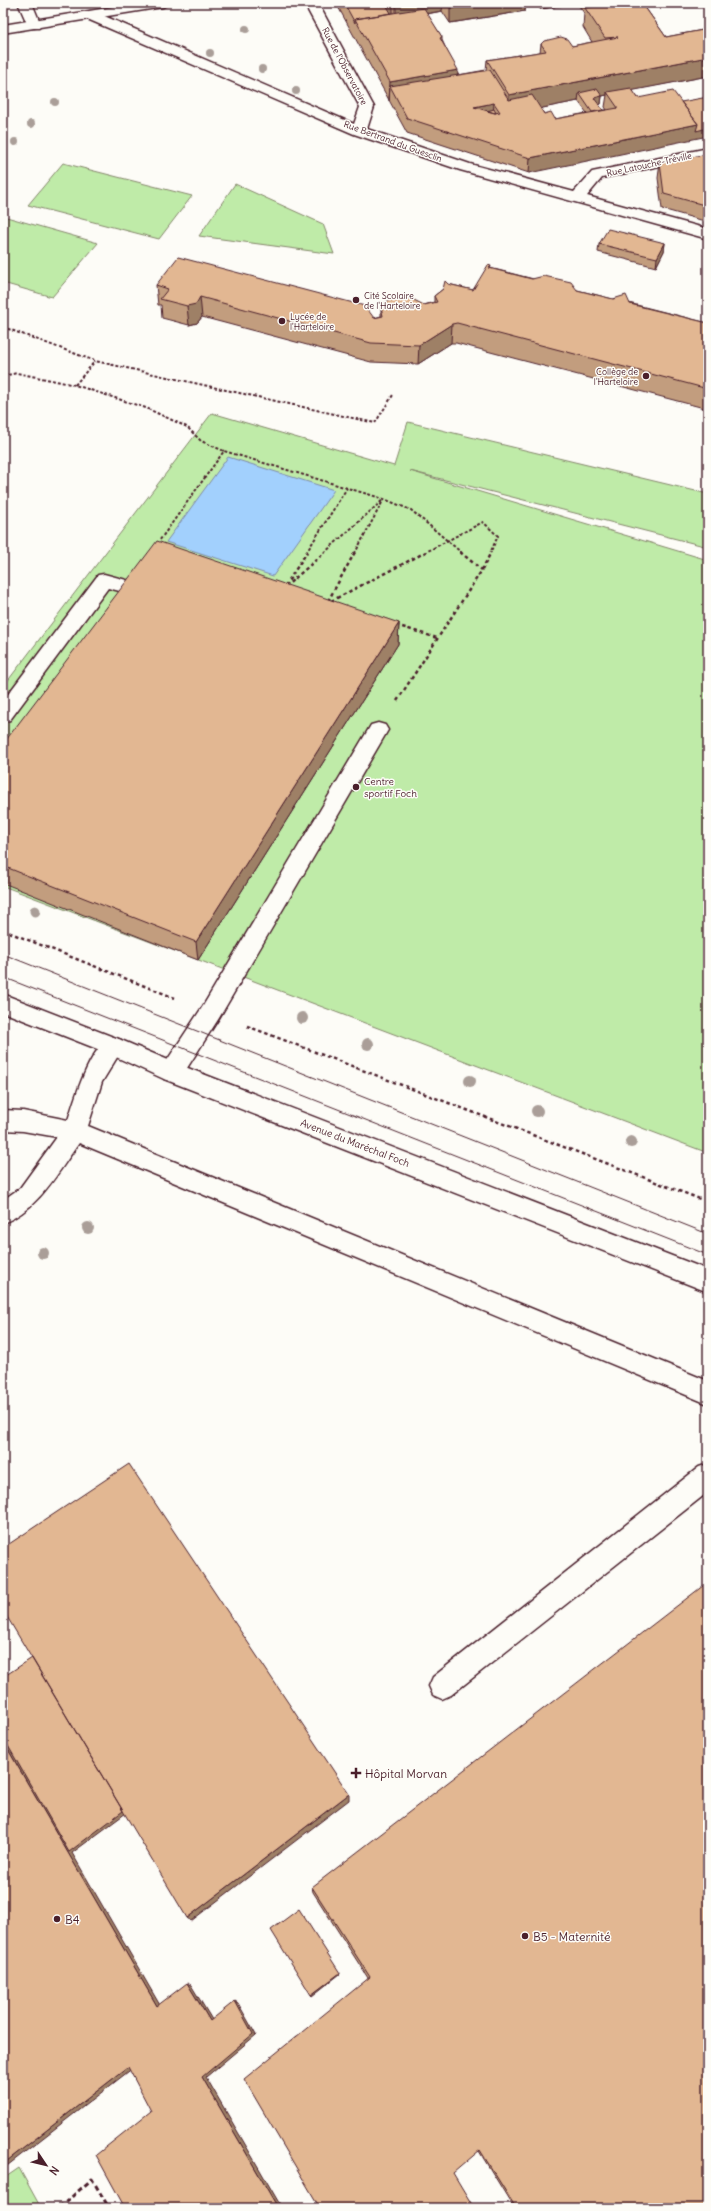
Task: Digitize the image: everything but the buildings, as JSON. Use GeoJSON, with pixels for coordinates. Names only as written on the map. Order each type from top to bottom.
{"type":"FeatureCollection","features":[{"type":"Feature","properties":{"kind":"street"},"geometry":{"type":"LineString","coordinates":[[25,3],[34,25]]}},
{"type":"Feature","properties":{"kind":"street"},"geometry":{"type":"LineString","coordinates":[[3,29],[158,3]]}},
{"type":"Feature","properties":{"kind":"street","name":"Rue de l'Observatoire"},"geometry":{"type":"LineString","coordinates":[[311,3],[367,107],[360,131]]}},
{"type":"Feature","properties":{"kind":"street","name":"Rue Bertrand du Guesclin"},"geometry":{"type":"LineString","coordinates":[[90,15],[360,131],[465,167],[576,199],[708,234]]}},
{"type":"Feature","properties":{"kind":"street","name":"Rue Latouche-Tréville"},"geometry":{"type":"LineString","coordinates":[[576,199],[597,175],[708,152]]}},
{"type":"Feature","properties":{"kind":"street"},"geometry":{"type":"LineString","coordinates":[[3,715],[104,580],[133,588]]}},
{"type":"Feature","properties":{"kind":"street"},"geometry":{"type":"LineString","coordinates":[[172,1072],[211,1012],[378,730]]}},
{"type":"Feature","properties":{"kind":"street","name":"Avenue du Maréchal Foch"},"geometry":{"type":"LineString","coordinates":[[3,1004],[113,1046],[172,1072],[708,1281]]}},
{"type":"Feature","properties":{"kind":"street"},"geometry":{"type":"LineString","coordinates":[[3,1213],[28,1195],[75,1131],[92,1079],[113,1046]]}},
{"type":"Feature","properties":{"kind":"street"},"geometry":{"type":"LineString","coordinates":[[3,1120],[24,1121],[75,1131],[708,1393]]}},
{"type":"Feature","properties":{"kind":"street"},"geometry":{"type":"LineString","coordinates":[[442,1686],[708,1476]]}},
{"type":"Feature","properties":{"kind":"path"},"geometry":{"type":"LineString","coordinates":[[3,327],[95,361],[375,423],[392,395]]}},
{"type":"Feature","properties":{"kind":"path"},"geometry":{"type":"LineString","coordinates":[[75,385],[95,361]]}},
{"type":"Feature","properties":{"kind":"path"},"geometry":{"type":"LineString","coordinates":[[3,376],[17,373],[75,385],[146,408],[187,427],[202,441],[224,451],[384,499],[411,510],[482,570]]}},
{"type":"Feature","properties":{"kind":"path"},"geometry":{"type":"LineString","coordinates":[[133,588],[157,544],[224,451]]}},
{"type":"Feature","properties":{"kind":"path"},"geometry":{"type":"LineString","coordinates":[[347,488],[282,590],[384,499]]}},
{"type":"Feature","properties":{"kind":"path"},"geometry":{"type":"LineString","coordinates":[[326,603],[384,499]]}},
{"type":"Feature","properties":{"kind":"path"},"geometry":{"type":"LineString","coordinates":[[326,603],[483,522],[498,536],[482,570],[378,730]]}},
{"type":"Feature","properties":{"kind":"path"},"geometry":{"type":"LineString","coordinates":[[157,544],[164,546]]}},
{"type":"Feature","properties":{"kind":"path"},"geometry":{"type":"LineString","coordinates":[[326,603],[334,606]]}},
{"type":"Feature","properties":{"kind":"path"},"geometry":{"type":"LineString","coordinates":[[393,624],[437,638]]}},
{"type":"Feature","properties":{"kind":"path"},"geometry":{"type":"LineString","coordinates":[[3,930],[211,1012],[708,1202]]}},
{"type":"Feature","properties":{"kind":"path"},"geometry":{"type":"LineString","coordinates":[[59,2208],[92,2179],[109,2208]]}},
{"type":"Feature","properties":{"kind":"green space"},"geometry":{"type":"Polygon","coordinates":[[[63,163],[192,196],[159,239],[28,205],[63,163]]]}},
{"type":"Feature","properties":{"kind":"green space"},"geometry":{"type":"Polygon","coordinates":[[[235,184],[323,224],[334,254],[199,236],[235,184]]]}},
{"type":"Feature","properties":{"kind":"green space"},"geometry":{"type":"Polygon","coordinates":[[[3,216],[98,243],[52,297],[3,283],[3,216]]]}},
{"type":"Feature","properties":{"kind":"green space","name":"Centre sportif Foch"},"geometry":{"type":"Polygon","coordinates":[[[212,413],[394,466],[408,422],[708,494],[708,547],[410,471],[708,560],[708,1153],[3,886],[3,687],[212,413]]]}},
{"type":"Feature","properties":{"kind":"green space"},"geometry":{"type":"Polygon","coordinates":[[[19,2168],[41,2208],[3,2208],[3,2179],[19,2168]]]}},
{"type":"Feature","properties":{"kind":"water"},"geometry":{"type":"Polygon","coordinates":[[[228,457],[334,490],[273,576],[166,542],[228,457]]]}},
{"type":"Feature","properties":{"kind":"tram line"},"geometry":{"type":"LineString","coordinates":[[3,954],[708,1234]]}},
{"type":"Feature","properties":{"kind":"tram line"},"geometry":{"type":"LineString","coordinates":[[3,977],[708,1255]]}},
{"type":"Feature","properties":{"kind":"place","name":"Cité Scolaire de l'Harteloire"},"geometry":{"type":"Point","coordinates":[356,300]}},
{"type":"Feature","properties":{"kind":"place","name":"Lycée de l'Harteloire"},"geometry":{"type":"Point","coordinates":[282,321]}},
{"type":"Feature","properties":{"kind":"place","name":"Collège de l'Harteloire"},"geometry":{"type":"Point","coordinates":[646,376]}},
{"type":"Feature","properties":{"kind":"place","name":"Centre sportif Foch"},"geometry":{"type":"Point","coordinates":[356,787]}},
{"type":"Feature","properties":{"kind":"place","name":"Hôpital Morvan"},"geometry":{"type":"Point","coordinates":[356,1773]}},
{"type":"Feature","properties":{"kind":"place","name":"B4"},"geometry":{"type":"Point","coordinates":[57,1919]}},
{"type":"Feature","properties":{"kind":"place","name":"B5 - Maternité"},"geometry":{"type":"Point","coordinates":[525,1936]}}]}
